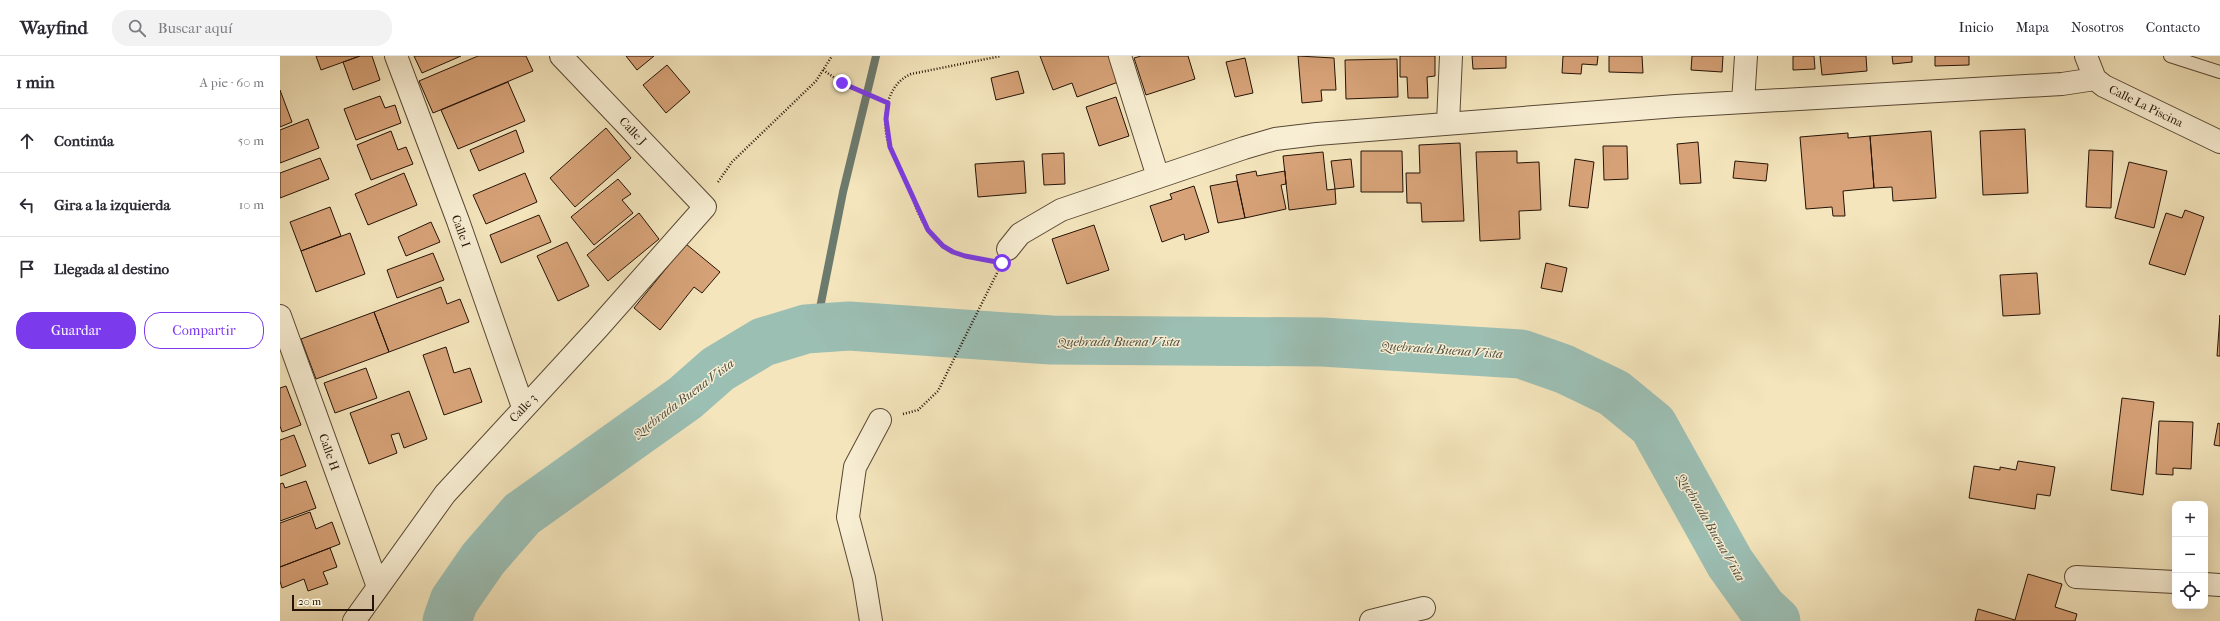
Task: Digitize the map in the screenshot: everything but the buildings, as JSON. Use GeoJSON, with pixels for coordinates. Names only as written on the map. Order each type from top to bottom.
{"type":"FeatureCollection","features":[{"type":"Feature","properties":{"kind":"street","name":"Calle I"},"geometry":{"type":"LineString","coordinates":[[396,56],[458,222],[523,407]]}},
{"type":"Feature","properties":{"kind":"street","name":"Calle J"},"geometry":{"type":"LineString","coordinates":[[561,56],[705,206]]}},
{"type":"Feature","properties":{"kind":"street"},"geometry":{"type":"LineString","coordinates":[[1120,56],[1158,177]]}},
{"type":"Feature","properties":{"kind":"street"},"geometry":{"type":"LineString","coordinates":[[1448,123],[1451,56]]}},
{"type":"Feature","properties":{"kind":"street"},"geometry":{"type":"LineString","coordinates":[[1742,102],[1746,56]]}},
{"type":"Feature","properties":{"kind":"street","name":"Calle La Piscina"},"geometry":{"type":"LineString","coordinates":[[2086,56],[2095,79],[2114,91],[2220,142]]}},
{"type":"Feature","properties":{"kind":"street"},"geometry":{"type":"LineString","coordinates":[[1001,255],[1020,234],[1061,210],[1275,139],[1316,134],[1448,123],[1742,102],[2054,84],[2095,79]]}},
{"type":"Feature","properties":{"kind":"street","name":"Calle 3"},"geometry":{"type":"LineString","coordinates":[[354,621],[445,494],[523,407],[597,329],[705,206]]}},
{"type":"Feature","properties":{"kind":"street","name":"Calle H"},"geometry":{"type":"LineString","coordinates":[[280,316],[378,587]]}},
{"type":"Feature","properties":{"kind":"street"},"geometry":{"type":"LineString","coordinates":[[871,621],[864,578],[848,517],[855,467],[880,420]]}},
{"type":"Feature","properties":{"kind":"street"},"geometry":{"type":"LineString","coordinates":[[2076,576],[2172,582]]}},
{"type":"Feature","properties":{"kind":"street"},"geometry":{"type":"LineString","coordinates":[[2208,584],[2220,585]]}},
{"type":"Feature","properties":{"kind":"street"},"geometry":{"type":"LineString","coordinates":[[1371,621],[1424,608]]}},
{"type":"Feature","properties":{"kind":"lane"},"geometry":{"type":"LineString","coordinates":[[2170,56],[2220,72]]}},
{"type":"Feature","properties":{"kind":"path"},"geometry":{"type":"LineString","coordinates":[[705,206],[717,183],[732,162],[816,81],[832,56]]}},
{"type":"Feature","properties":{"kind":"path"},"geometry":{"type":"LineString","coordinates":[[1001,56],[911,74],[902,78],[893,88],[888,103],[886,119],[890,147],[928,230],[943,246],[953,252],[1001,255]]}},
{"type":"Feature","properties":{"kind":"path"},"geometry":{"type":"LineString","coordinates":[[823,70],[842,83],[888,103]]}},
{"type":"Feature","properties":{"kind":"path"},"geometry":{"type":"LineString","coordinates":[[880,420],[918,410],[938,391],[988,294]]}},
{"type":"Feature","properties":{"kind":"waterway"},"geometry":{"type":"LineString","coordinates":[[816,328],[843,192],[876,56]]}},
{"type":"Feature","properties":{"kind":"waterway","name":"Quebrada Buena Vista"},"geometry":{"type":"LineString","coordinates":[[447,621],[454,601],[483,559],[522,514],[685,398],[718,369],[763,342],[806,329],[849,326],[1051,340],[1322,342],[1521,354],[1564,369],[1614,393],[1653,425],[1730,563],[1762,608],[1776,621]]}},
{"type":"Feature","properties":{"kind":"route"},"geometry":{"type":"LineString","coordinates":[[842,83],[888,103],[886,119],[887,136],[890,147],[903,174],[915,205],[928,230],[943,246],[953,252],[965,256],[1002,263]]}}]}
